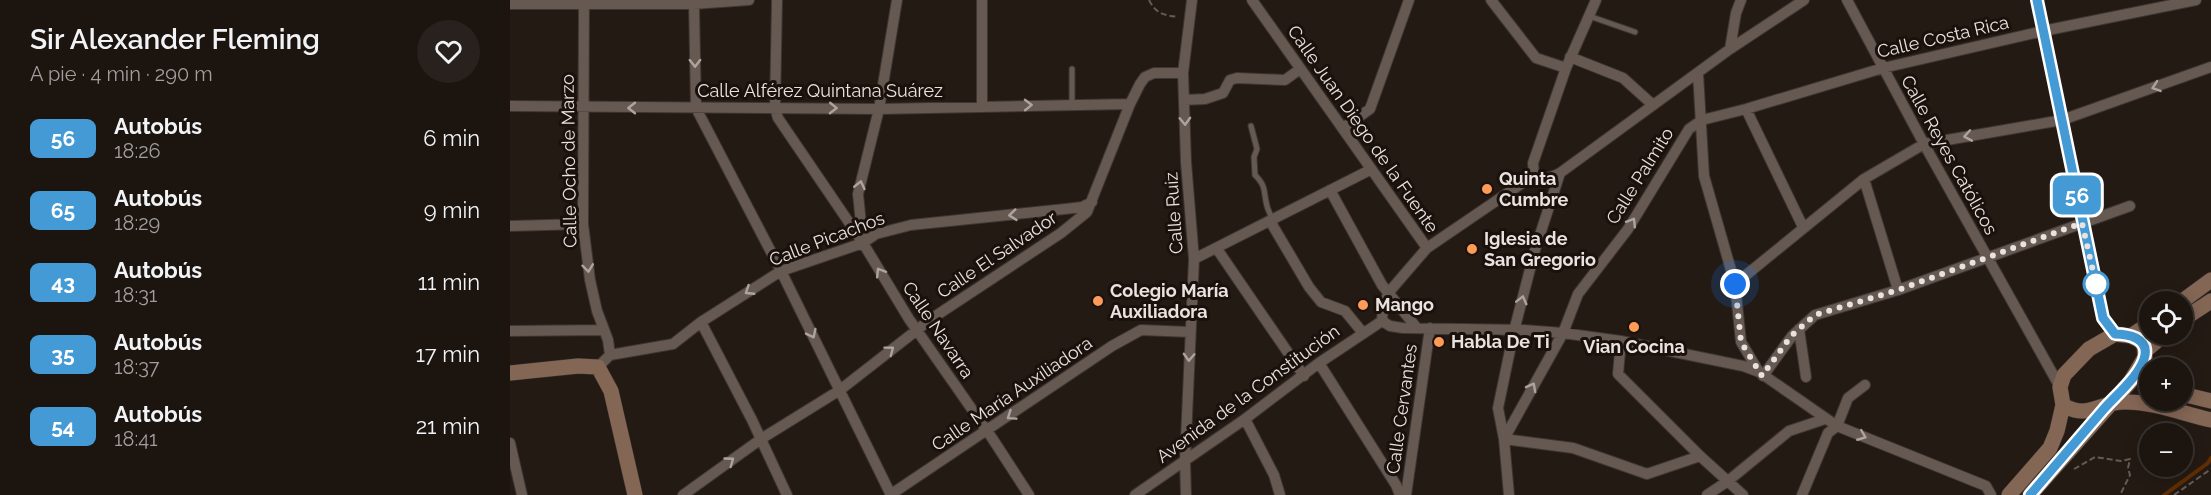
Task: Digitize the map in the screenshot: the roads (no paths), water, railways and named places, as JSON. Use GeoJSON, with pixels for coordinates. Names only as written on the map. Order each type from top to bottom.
{"type":"FeatureCollection","features":[{"type":"Feature","properties":{"kind":"street"},"geometry":{"type":"LineString","coordinates":[[510,4],[584,2],[694,4],[749,0]]}},
{"type":"Feature","properties":{"kind":"street"},"geometry":{"type":"LineString","coordinates":[[775,108],[777,0]]}},
{"type":"Feature","properties":{"kind":"street"},"geometry":{"type":"LineString","coordinates":[[863,243],[858,194],[879,109],[897,0]]}},
{"type":"Feature","properties":{"kind":"street"},"geometry":{"type":"LineString","coordinates":[[981,106],[982,0]]}},
{"type":"Feature","properties":{"kind":"street","name":"Calle Ruiz"},"geometry":{"type":"LineString","coordinates":[[1186,495],[1185,461],[1194,259],[1183,73],[1192,0]]}},
{"type":"Feature","properties":{"kind":"street","name":"Calle Juan Diego de la Fuente"},"geometry":{"type":"LineString","coordinates":[[1252,0],[1427,248]]}},
{"type":"Feature","properties":{"kind":"street"},"geometry":{"type":"LineString","coordinates":[[1343,128],[1370,109],[1409,0]]}},
{"type":"Feature","properties":{"kind":"street"},"geometry":{"type":"LineString","coordinates":[[1491,0],[1536,58],[1568,63],[1623,78],[1653,105]]}},
{"type":"Feature","properties":{"kind":"street"},"geometry":{"type":"LineString","coordinates":[[1534,175],[1533,163],[1568,63],[1596,0]]}},
{"type":"Feature","properties":{"kind":"street"},"geometry":{"type":"LineString","coordinates":[[1730,49],[1736,13],[1741,0]]}},
{"type":"Feature","properties":{"kind":"street"},"geometry":{"type":"LineString","coordinates":[[1534,175],[1540,178],[1550,178],[1560,174],[1730,49],[1804,0]]}},
{"type":"Feature","properties":{"kind":"street","name":"Calle Reyes Católicos"},"geometry":{"type":"LineString","coordinates":[[1847,0],[1924,144],[2060,387]]}},
{"type":"Feature","properties":{"kind":"street"},"geometry":{"type":"LineString","coordinates":[[2037,0],[2103,318],[2115,334]]}},
{"type":"Feature","properties":{"kind":"street","name":"Calle Costa Rica"},"geometry":{"type":"LineString","coordinates":[[1702,120],[1746,110],[1883,68],[2043,31],[2196,0]]}},
{"type":"Feature","properties":{"kind":"street","name":"Calle Ocho de Marzo"},"geometry":{"type":"LineString","coordinates":[[584,2],[583,224],[590,280],[610,355]]}},
{"type":"Feature","properties":{"kind":"street"},"geometry":{"type":"LineString","coordinates":[[694,4],[696,108],[782,271],[891,495]]}},
{"type":"Feature","properties":{"kind":"street"},"geometry":{"type":"LineString","coordinates":[[1735,284],[1864,179],[1924,144],[2062,120],[2211,67]]}},
{"type":"Feature","properties":{"kind":"street"},"geometry":{"type":"LineString","coordinates":[[1184,100],[1205,99],[1223,93],[1230,80],[1237,78],[1284,80],[1300,69]]}},
{"type":"Feature","properties":{"kind":"street","name":"Calle El Salvador"},"geometry":{"type":"LineString","coordinates":[[682,495],[761,439],[840,390],[916,330],[1072,225],[1087,212],[1092,202],[1130,105],[1145,77],[1154,73],[1183,73]]}},
{"type":"Feature","properties":{"kind":"street"},"geometry":{"type":"LineString","coordinates":[[1698,73],[1704,176],[1735,284],[1741,342],[1761,374]]}},
{"type":"Feature","properties":{"kind":"street","name":"Calle Alférez Quintana Suárez"},"geometry":{"type":"LineString","coordinates":[[510,106],[879,109],[1130,105]]}},
{"type":"Feature","properties":{"kind":"street","name":"Calle Navarra"},"geometry":{"type":"LineString","coordinates":[[775,108],[778,118],[863,243],[916,330],[1029,495]]}},
{"type":"Feature","properties":{"kind":"street"},"geometry":{"type":"LineString","coordinates":[[1746,110],[1803,227]]}},
{"type":"Feature","properties":{"kind":"street","name":"Calle Palmito"},"geometry":{"type":"LineString","coordinates":[[1504,439],[1563,333],[1578,294],[1628,229],[1689,129],[1702,120]]}},
{"type":"Feature","properties":{"kind":"street"},"geometry":{"type":"LineString","coordinates":[[1194,259],[1370,170]]}},
{"type":"Feature","properties":{"kind":"street"},"geometry":{"type":"LineString","coordinates":[[1509,495],[1504,439],[1498,408],[1514,331],[1535,250],[1560,174]]}},
{"type":"Feature","properties":{"kind":"street"},"geometry":{"type":"LineString","coordinates":[[1534,175],[1427,248],[1389,292],[1383,306],[1382,319],[1390,326],[1403,328],[1563,333],[1621,341],[1743,366],[1761,374],[1837,426],[1986,486],[1991,495]]}},
{"type":"Feature","properties":{"kind":"street"},"geometry":{"type":"LineString","coordinates":[[1864,179],[1898,290]]}},
{"type":"Feature","properties":{"kind":"street"},"geometry":{"type":"LineString","coordinates":[[1330,190],[1382,285],[1416,327]]}},
{"type":"Feature","properties":{"kind":"street","name":"Calle Picachos"},"geometry":{"type":"LineString","coordinates":[[610,355],[673,344],[701,322],[782,271],[863,243],[876,234],[911,225],[1082,207],[1092,202]]}},
{"type":"Feature","properties":{"kind":"street"},"geometry":{"type":"LineString","coordinates":[[1761,374],[1791,336],[1815,315],[1898,290],[2130,206]]}},
{"type":"Feature","properties":{"kind":"street"},"geometry":{"type":"LineString","coordinates":[[1065,209],[1072,225]]}},
{"type":"Feature","properties":{"kind":"street"},"geometry":{"type":"LineString","coordinates":[[1272,221],[1309,287],[1321,302],[1345,311],[1362,333]]}},
{"type":"Feature","properties":{"kind":"street"},"geometry":{"type":"LineString","coordinates":[[510,226],[583,224]]}},
{"type":"Feature","properties":{"kind":"street"},"geometry":{"type":"LineString","coordinates":[[1217,249],[1304,376]]}},
{"type":"Feature","properties":{"kind":"street"},"geometry":{"type":"LineString","coordinates":[[2193,293],[2211,280]]}},
{"type":"Feature","properties":{"kind":"street"},"geometry":{"type":"LineString","coordinates":[[2193,313],[2211,301]]}},
{"type":"Feature","properties":{"kind":"street","name":"Avenida de la Constitución"},"geometry":{"type":"LineString","coordinates":[[1135,495],[1245,419],[1382,319]]}},
{"type":"Feature","properties":{"kind":"street"},"geometry":{"type":"LineString","coordinates":[[701,322],[787,495]]}},
{"type":"Feature","properties":{"kind":"street","name":"Calle Cervantes"},"geometry":{"type":"LineString","coordinates":[[1406,495],[1430,328]]}},
{"type":"Feature","properties":{"kind":"street"},"geometry":{"type":"LineString","coordinates":[[1799,329],[1806,377]]}},
{"type":"Feature","properties":{"kind":"street"},"geometry":{"type":"LineString","coordinates":[[510,331],[604,330]]}},
{"type":"Feature","properties":{"kind":"street","name":"Calle María Auxiliadora"},"geometry":{"type":"LineString","coordinates":[[891,495],[1112,346],[1141,330],[1190,332]]}},
{"type":"Feature","properties":{"kind":"street"},"geometry":{"type":"LineString","coordinates":[[2131,336],[2139,331]]}},
{"type":"Feature","properties":{"kind":"street"},"geometry":{"type":"LineString","coordinates":[[2009,495],[2050,448],[2057,431],[2062,405],[2060,387],[2064,375],[2073,364],[2089,349],[2115,334],[2131,336],[2144,345],[2145,357]]}},
{"type":"Feature","properties":{"kind":"street"},"geometry":{"type":"LineString","coordinates":[[1621,341],[1618,374],[1700,456],[1743,495]]}},
{"type":"Feature","properties":{"kind":"street"},"geometry":{"type":"LineString","coordinates":[[2145,351],[2152,345]]}},
{"type":"Feature","properties":{"kind":"street"},"geometry":{"type":"LineString","coordinates":[[510,373],[578,366],[598,367],[610,355]]}},
{"type":"Feature","properties":{"kind":"street"},"geometry":{"type":"LineString","coordinates":[[1319,363],[1400,495]]}},
{"type":"Feature","properties":{"kind":"street"},"geometry":{"type":"LineString","coordinates":[[598,367],[611,391],[635,495]]}},
{"type":"Feature","properties":{"kind":"street"},"geometry":{"type":"LineString","coordinates":[[2030,495],[2109,403],[2130,382],[2139,368]]}},
{"type":"Feature","properties":{"kind":"street"},"geometry":{"type":"LineString","coordinates":[[1802,495],[1828,433],[1837,426],[1848,399],[1865,385]]}},
{"type":"Feature","properties":{"kind":"street"},"geometry":{"type":"LineString","coordinates":[[2193,397],[2211,401]]}},
{"type":"Feature","properties":{"kind":"street"},"geometry":{"type":"LineString","coordinates":[[2062,405],[2073,411],[2089,411],[2109,403],[2138,403],[2211,420]]}},
{"type":"Feature","properties":{"kind":"street"},"geometry":{"type":"LineString","coordinates":[[1245,419],[1274,475],[1280,495]]}},
{"type":"Feature","properties":{"kind":"street"},"geometry":{"type":"LineString","coordinates":[[1707,495],[1728,481],[1789,431],[1825,419]]}},
{"type":"Feature","properties":{"kind":"street"},"geometry":{"type":"LineString","coordinates":[[1504,439],[1573,448],[1647,474],[1700,456]]}},
{"type":"Feature","properties":{"kind":"street"},"geometry":{"type":"LineString","coordinates":[[510,443],[522,495]]}},
{"type":"Feature","properties":{"kind":"lane"},"geometry":{"type":"LineString","coordinates":[[1589,16],[1635,32]]}},
{"type":"Feature","properties":{"kind":"lane"},"geometry":{"type":"LineString","coordinates":[[1071,69],[1072,105]]}},
{"type":"Feature","properties":{"kind":"lane"},"geometry":{"type":"LineString","coordinates":[[1251,126],[1257,148],[1254,157],[1255,175],[1264,184],[1267,209],[1272,221]]}},
{"type":"Feature","properties":{"kind":"lane"},"geometry":{"type":"LineString","coordinates":[[1722,362],[1750,357]]}},
{"type":"Feature","properties":{"kind":"waterway"},"geometry":{"type":"LineString","coordinates":[[2164,495],[2208,463],[2211,458]]}},
{"type":"Feature","properties":{"kind":"place","name":"Quinta Cumbre"},"geometry":{"type":"Point","coordinates":[1487,189]}},
{"type":"Feature","properties":{"kind":"place","name":"Iglesia de San Gregorio"},"geometry":{"type":"Point","coordinates":[1472,249]}},
{"type":"Feature","properties":{"kind":"place","name":"Colegio María Auxiliadora"},"geometry":{"type":"Point","coordinates":[1098,301]}},
{"type":"Feature","properties":{"kind":"place","name":"Mango"},"geometry":{"type":"Point","coordinates":[1363,305]}},
{"type":"Feature","properties":{"kind":"place","name":"Vian Cocina"},"geometry":{"type":"Point","coordinates":[1634,327]}},
{"type":"Feature","properties":{"kind":"place","name":"Habla De Ti"},"geometry":{"type":"Point","coordinates":[1439,342]}}]}
